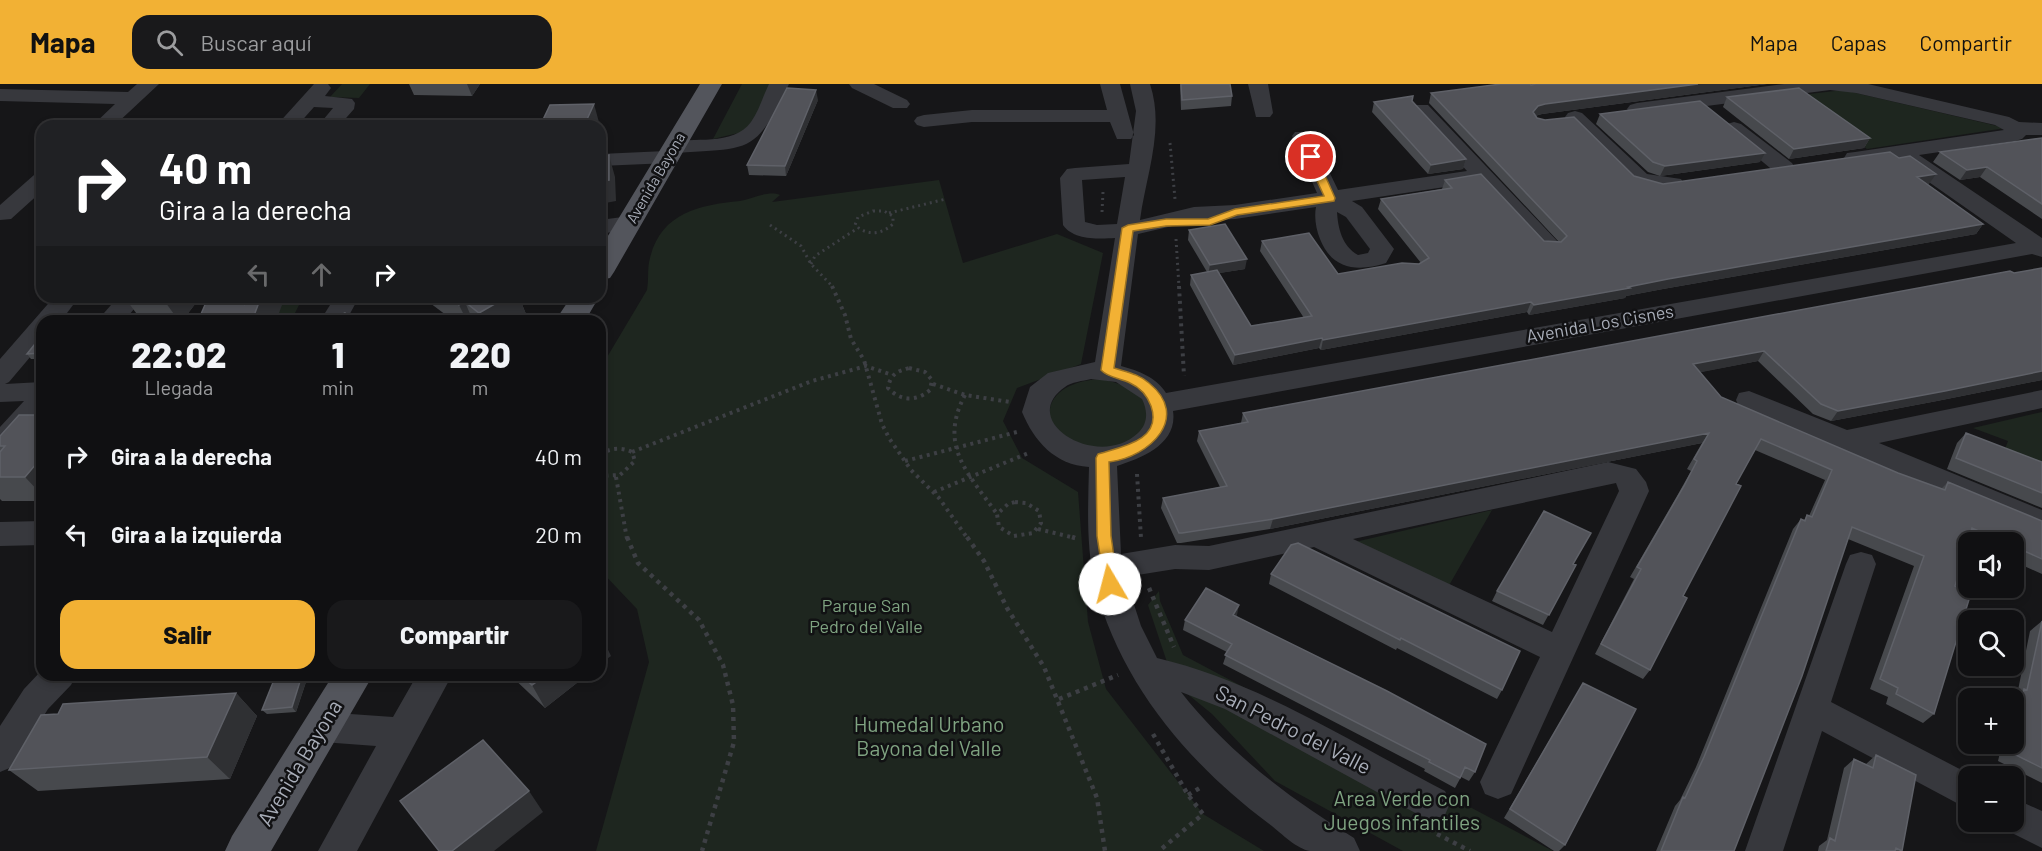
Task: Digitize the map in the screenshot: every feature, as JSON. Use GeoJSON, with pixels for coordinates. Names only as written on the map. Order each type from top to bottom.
{"type":"FeatureCollection","features":[{"type":"Feature","properties":{"kind":"main road","name":"Avenida Bayona"},"geometry":{"type":"LineString","coordinates":[[606,262],[711,84]]}},
{"type":"Feature","properties":{"kind":"main road","name":"Avenida Bayona"},"geometry":{"type":"LineString","coordinates":[[247,851],[350,681]]}},
{"type":"Feature","properties":{"kind":"street"},"geometry":{"type":"LineString","coordinates":[[109,120],[148,84]]}},
{"type":"Feature","properties":{"kind":"street"},"geometry":{"type":"LineString","coordinates":[[292,120],[325,84]]}},
{"type":"Feature","properties":{"kind":"street"},"geometry":{"type":"LineString","coordinates":[[606,159],[671,152],[728,142],[748,136],[759,124],[778,84]]}},
{"type":"Feature","properties":{"kind":"street"},"geometry":{"type":"LineString","coordinates":[[859,84],[900,104]]}},
{"type":"Feature","properties":{"kind":"street"},"geometry":{"type":"LineString","coordinates":[[1110,84],[1129,157],[1136,170]]}},
{"type":"Feature","properties":{"kind":"street"},"geometry":{"type":"LineString","coordinates":[[1107,370],[1136,170],[1145,137],[1145,110],[1140,84]]}},
{"type":"Feature","properties":{"kind":"street"},"geometry":{"type":"LineString","coordinates":[[1258,84],[1263,113]]}},
{"type":"Feature","properties":{"kind":"street"},"geometry":{"type":"LineString","coordinates":[[1620,111],[1830,84],[1856,87],[2002,121],[2015,128],[2042,129]]}},
{"type":"Feature","properties":{"kind":"street"},"geometry":{"type":"LineString","coordinates":[[0,96],[133,98]]}},
{"type":"Feature","properties":{"kind":"street"},"geometry":{"type":"LineString","coordinates":[[309,101],[345,103],[344,109],[334,120]]}},
{"type":"Feature","properties":{"kind":"street"},"geometry":{"type":"LineString","coordinates":[[1700,101],[1784,168]]}},
{"type":"Feature","properties":{"kind":"street"},"geometry":{"type":"LineString","coordinates":[[1421,109],[1549,245]]}},
{"type":"Feature","properties":{"kind":"street"},"geometry":{"type":"LineString","coordinates":[[924,121],[972,116],[1119,113],[1145,110]]}},
{"type":"Feature","properties":{"kind":"street"},"geometry":{"type":"LineString","coordinates":[[1553,120],[1598,114]]}},
{"type":"Feature","properties":{"kind":"street"},"geometry":{"type":"LineString","coordinates":[[1575,117],[1639,179],[1652,184],[1690,182]]}},
{"type":"Feature","properties":{"kind":"street"},"geometry":{"type":"LineString","coordinates":[[1830,162],[2015,135],[2017,134],[2015,128]]}},
{"type":"Feature","properties":{"kind":"street"},"geometry":{"type":"LineString","coordinates":[[1302,136],[1330,198],[1354,212],[1392,259],[1373,260],[1339,267],[1326,215],[1330,198]]}},
{"type":"Feature","properties":{"kind":"street"},"geometry":{"type":"LineString","coordinates":[[1900,152],[2040,247]]}},
{"type":"Feature","properties":{"kind":"street"},"geometry":{"type":"LineString","coordinates":[[1760,172],[1807,165]]}},
{"type":"Feature","properties":{"kind":"street"},"geometry":{"type":"LineString","coordinates":[[1136,170],[1075,174],[1071,178],[1074,225],[1087,231],[1173,222],[1210,222],[1235,212],[1483,175]]}},
{"type":"Feature","properties":{"kind":"street"},"geometry":{"type":"LineString","coordinates":[[1627,197],[1652,184]]}},
{"type":"Feature","properties":{"kind":"street"},"geometry":{"type":"LineString","coordinates":[[2,215],[36,185]]}},
{"type":"Feature","properties":{"kind":"street"},"geometry":{"type":"LineString","coordinates":[[2,215],[36,210]]}},
{"type":"Feature","properties":{"kind":"street"},"geometry":{"type":"LineString","coordinates":[[606,225],[630,223]]}},
{"type":"Feature","properties":{"kind":"street","name":"Avenida Los Cisnes"},"geometry":{"type":"LineString","coordinates":[[1158,404],[2040,247]]}},
{"type":"Feature","properties":{"kind":"street"},"geometry":{"type":"LineString","coordinates":[[52,315],[62,303]]}},
{"type":"Feature","properties":{"kind":"street"},"geometry":{"type":"LineString","coordinates":[[116,315],[126,303]]}},
{"type":"Feature","properties":{"kind":"street"},"geometry":{"type":"LineString","coordinates":[[0,376],[36,334]]}},
{"type":"Feature","properties":{"kind":"street"},"geometry":{"type":"LineString","coordinates":[[1107,370],[1133,379],[1144,386],[1158,404],[1159,425],[1154,435],[1132,451],[1102,458],[1085,456],[1055,445],[1038,425],[1035,405],[1041,392],[1062,376],[1076,371],[1107,370]]}},
{"type":"Feature","properties":{"kind":"street"},"geometry":{"type":"LineString","coordinates":[[0,393],[36,392]]}},
{"type":"Feature","properties":{"kind":"street"},"geometry":{"type":"LineString","coordinates":[[1845,440],[2042,399]]}},
{"type":"Feature","properties":{"kind":"street"},"geometry":{"type":"LineString","coordinates":[[1749,400],[2042,522]]}},
{"type":"Feature","properties":{"kind":"street"},"geometry":{"type":"LineString","coordinates":[[0,445],[32,420]]}},
{"type":"Feature","properties":{"kind":"street"},"geometry":{"type":"LineString","coordinates":[[1102,458],[1109,576],[1132,643],[1133,672],[1198,740],[1266,802],[1341,851]]}},
{"type":"Feature","properties":{"kind":"street"},"geometry":{"type":"LineString","coordinates":[[1109,576],[1143,562],[1175,557],[1209,558],[1608,473],[1622,474],[1633,482],[1634,491],[1498,782]]}},
{"type":"Feature","properties":{"kind":"street"},"geometry":{"type":"LineString","coordinates":[[0,534],[36,533]]}},
{"type":"Feature","properties":{"kind":"street"},"geometry":{"type":"LineString","coordinates":[[1317,535],[1559,651]]}},
{"type":"Feature","properties":{"kind":"street"},"geometry":{"type":"LineString","coordinates":[[1109,576],[1180,572],[1209,558]]}},
{"type":"Feature","properties":{"kind":"street"},"geometry":{"type":"LineString","coordinates":[[1764,851],[1861,564]]}},
{"type":"Feature","properties":{"kind":"street","name":"San Pedro del Valle"},"geometry":{"type":"LineString","coordinates":[[1133,672],[1190,680],[1237,699],[1432,803]]}},
{"type":"Feature","properties":{"kind":"street"},"geometry":{"type":"LineString","coordinates":[[0,756],[36,699],[53,681]]}},
{"type":"Feature","properties":{"kind":"street"},"geometry":{"type":"LineString","coordinates":[[337,851],[432,681]]}},
{"type":"Feature","properties":{"kind":"street"},"geometry":{"type":"LineString","coordinates":[[1812,709],[1958,787]]}},
{"type":"Feature","properties":{"kind":"street"},"geometry":{"type":"LineString","coordinates":[[322,727],[403,733]]}},
{"type":"Feature","properties":{"kind":"street"},"geometry":{"type":"LineString","coordinates":[[2024,821],[2042,830]]}},
{"type":"Feature","properties":{"kind":"path"},"geometry":{"type":"LineString","coordinates":[[1169,138],[1185,399]]}},
{"type":"Feature","properties":{"kind":"path"},"geometry":{"type":"LineString","coordinates":[[858,228],[856,220],[862,214],[873,211],[889,213],[946,199]]}},
{"type":"Feature","properties":{"kind":"path"},"geometry":{"type":"LineString","coordinates":[[858,228],[873,233],[885,230],[893,224],[893,216],[889,213]]}},
{"type":"Feature","properties":{"kind":"path"},"geometry":{"type":"LineString","coordinates":[[770,225],[801,246],[811,264],[832,285],[845,315],[850,339],[866,366],[878,399],[882,424],[905,461],[934,492],[984,561],[1007,608],[1044,667],[1059,699],[1097,798],[1105,851]]}},
{"type":"Feature","properties":{"kind":"path"},"geometry":{"type":"LineString","coordinates":[[811,264],[815,256],[858,228]]}},
{"type":"Feature","properties":{"kind":"path"},"geometry":{"type":"LineString","coordinates":[[606,452],[619,448],[632,452],[812,381],[866,366],[892,375],[909,368],[917,369],[930,375],[933,384]]}},
{"type":"Feature","properties":{"kind":"path"},"geometry":{"type":"LineString","coordinates":[[892,375],[888,388],[896,397],[906,399],[921,397],[933,384]]}},
{"type":"Feature","properties":{"kind":"path"},"geometry":{"type":"LineString","coordinates":[[933,384],[965,395],[1011,402]]}},
{"type":"Feature","properties":{"kind":"path"},"geometry":{"type":"LineString","coordinates":[[965,395],[957,406],[953,427],[959,462],[997,514],[999,527],[1014,536],[1026,536],[1038,529],[1041,523],[1039,511],[1026,503],[1008,504],[997,514]]}},
{"type":"Feature","properties":{"kind":"path"},"geometry":{"type":"LineString","coordinates":[[905,461],[1021,431]]}},
{"type":"Feature","properties":{"kind":"path"},"geometry":{"type":"LineString","coordinates":[[934,492],[1035,451]]}},
{"type":"Feature","properties":{"kind":"path"},"geometry":{"type":"LineString","coordinates":[[606,476],[616,477],[632,467],[635,461],[632,452]]}},
{"type":"Feature","properties":{"kind":"path"},"geometry":{"type":"LineString","coordinates":[[1143,562],[1136,474],[1144,470]]}},
{"type":"Feature","properties":{"kind":"path"},"geometry":{"type":"LineString","coordinates":[[616,477],[628,542],[638,563],[699,620],[723,665],[733,705],[734,742],[702,851]]}},
{"type":"Feature","properties":{"kind":"path"},"geometry":{"type":"LineString","coordinates":[[1038,529],[1082,540]]}},
{"type":"Feature","properties":{"kind":"path"},"geometry":{"type":"LineString","coordinates":[[1059,699],[1133,672]]}},
{"type":"Feature","properties":{"kind":"path"},"geometry":{"type":"LineString","coordinates":[[1159,851],[1203,814],[1188,795]]}},
{"type":"Feature","properties":{"kind":"green space"},"geometry":{"type":"Polygon","coordinates":[[[342,84],[370,84],[359,98],[330,97],[342,84]]]}},
{"type":"Feature","properties":{"kind":"green space"},"geometry":{"type":"Polygon","coordinates":[[[742,84],[770,84],[751,130],[713,139],[742,84]]]}},
{"type":"Feature","properties":{"kind":"green space"},"geometry":{"type":"Polygon","coordinates":[[[1843,90],[2006,128],[1867,149],[1793,96],[1843,90]]]}},
{"type":"Feature","properties":{"kind":"green space","name":"Parque San Pedro del Valle"},"geometry":{"type":"Polygon","coordinates":[[[939,180],[963,263],[1057,234],[1103,253],[1081,364],[1017,388],[1003,421],[1022,458],[1078,492],[1088,622],[1106,689],[1203,814],[1264,851],[596,851],[649,662],[637,609],[606,576],[606,359],[647,290],[649,262],[655,243],[672,221],[710,205],[740,201],[760,195],[780,195],[772,202],[939,180]]]}},
{"type":"Feature","properties":{"kind":"green space"},"geometry":{"type":"Polygon","coordinates":[[[240,303],[300,303],[294,315],[261,315],[240,303]]]}},
{"type":"Feature","properties":{"kind":"green space"},"geometry":{"type":"Polygon","coordinates":[[[1100,379],[1120,384],[1134,391],[1140,395],[1147,407],[1145,430],[1122,446],[1103,448],[1082,446],[1066,440],[1055,429],[1050,417],[1051,404],[1060,392],[1076,384],[1100,379]]]}},
{"type":"Feature","properties":{"kind":"green space"},"geometry":{"type":"Polygon","coordinates":[[[2042,412],[2042,463],[2005,449],[2008,441],[1973,428],[2042,412]]]}},
{"type":"Feature","properties":{"kind":"green space"},"geometry":{"type":"Polygon","coordinates":[[[1492,510],[1447,589],[1355,542],[1492,510]]]}},
{"type":"Feature","properties":{"kind":"green space","name":"Area Verde con Juegos infantiles"},"geometry":{"type":"Polygon","coordinates":[[[1159,591],[1160,601],[1183,655],[1553,851],[1403,851],[1275,781],[1212,714],[1174,683],[1148,605],[1159,591]]]}},
{"type":"Feature","properties":{"kind":"building"},"geometry":{"type":"Polygon","coordinates":[[[1181,84],[1230,84],[1232,96],[1182,100],[1181,84]]]}},
{"type":"Feature","properties":{"kind":"building"},"geometry":{"type":"Polygon","coordinates":[[[1501,84],[1698,84],[1545,104],[1538,106],[1533,112],[1537,118],[1545,120],[1574,117],[1634,176],[1663,184],[1890,152],[1899,158],[1910,156],[1936,174],[1917,177],[1983,224],[1534,305],[1531,302],[1235,355],[1191,275],[1217,270],[1251,326],[1312,316],[1262,241],[1309,233],[1338,274],[1402,263],[1419,264],[1429,258],[1381,199],[1452,188],[1445,180],[1481,174],[1544,241],[1561,242],[1567,236],[1431,93],[1501,84]]]}},
{"type":"Feature","properties":{"kind":"building"},"geometry":{"type":"Polygon","coordinates":[[[787,88],[816,90],[785,166],[747,165],[787,88]]]}},
{"type":"Feature","properties":{"kind":"building"},"geometry":{"type":"Polygon","coordinates":[[[1799,88],[1870,138],[1794,149],[1727,97],[1799,88]]]}},
{"type":"Feature","properties":{"kind":"building"},"geometry":{"type":"Polygon","coordinates":[[[1413,96],[1412,101],[1466,159],[1431,165],[1374,102],[1413,96]]]}},
{"type":"Feature","properties":{"kind":"building"},"geometry":{"type":"Polygon","coordinates":[[[1700,101],[1765,153],[1665,166],[1653,162],[1600,114],[1700,101]]]}},
{"type":"Feature","properties":{"kind":"building"},"geometry":{"type":"Polygon","coordinates":[[[594,104],[587,120],[543,120],[550,105],[594,104]]]}},
{"type":"Feature","properties":{"kind":"building"},"geometry":{"type":"Polygon","coordinates":[[[2042,138],[2042,204],[1987,167],[1967,170],[1940,152],[2042,138]]]}},
{"type":"Feature","properties":{"kind":"building"},"geometry":{"type":"Polygon","coordinates":[[[609,155],[609,180],[606,180],[606,156],[609,155]]]}},
{"type":"Feature","properties":{"kind":"building"},"geometry":{"type":"Polygon","coordinates":[[[1225,224],[1247,259],[1210,265],[1189,230],[1225,224]]]}},
{"type":"Feature","properties":{"kind":"building"},"geometry":{"type":"Polygon","coordinates":[[[2042,268],[2042,371],[1838,411],[1821,404],[1764,351],[1693,364],[1721,397],[1898,473],[1945,490],[1948,482],[2042,521],[2042,559],[2024,551],[2024,532],[1981,532],[1972,528],[1971,532],[1958,532],[1958,576],[1955,586],[1958,587],[1958,598],[1969,598],[1966,610],[1958,610],[1958,636],[1934,714],[1896,694],[1898,688],[1880,679],[1924,556],[1852,527],[1802,676],[1734,851],[1661,851],[1683,797],[1685,798],[1704,757],[1801,519],[1805,521],[1807,515],[1812,517],[1832,470],[1761,439],[1736,484],[1741,486],[1683,596],[1687,598],[1650,670],[1601,644],[1641,569],[1637,567],[1684,486],[1697,461],[1694,459],[1709,433],[1273,519],[1182,533],[1179,533],[1163,498],[1227,486],[1199,431],[1248,422],[1243,413],[2010,271],[2014,273],[2042,268]]]}},
{"type":"Feature","properties":{"kind":"building"},"geometry":{"type":"Polygon","coordinates":[[[206,303],[245,303],[244,305],[259,303],[254,315],[201,315],[206,303]]]}},
{"type":"Feature","properties":{"kind":"building"},"geometry":{"type":"Polygon","coordinates":[[[466,303],[496,303],[479,313],[466,303]]]}},
{"type":"Feature","properties":{"kind":"building"},"geometry":{"type":"Polygon","coordinates":[[[36,343],[36,353],[27,354],[36,343]]]}},
{"type":"Feature","properties":{"kind":"building"},"geometry":{"type":"Polygon","coordinates":[[[19,415],[36,415],[36,464],[25,477],[0,477],[0,452],[5,446],[0,446],[0,436],[19,415]]]}},
{"type":"Feature","properties":{"kind":"building"},"geometry":{"type":"Polygon","coordinates":[[[1966,433],[2042,462],[2042,493],[1956,458],[1966,433]]]}},
{"type":"Feature","properties":{"kind":"building"},"geometry":{"type":"Polygon","coordinates":[[[1544,511],[1591,533],[1573,564],[1576,565],[1549,615],[1497,591],[1544,511]]]}},
{"type":"Feature","properties":{"kind":"building"},"geometry":{"type":"Polygon","coordinates":[[[1298,543],[1520,651],[1502,690],[1271,574],[1291,545],[1298,543]]]}},
{"type":"Feature","properties":{"kind":"building"},"geometry":{"type":"Polygon","coordinates":[[[1206,588],[1239,605],[1233,615],[1387,691],[1486,744],[1475,772],[1465,767],[1460,778],[1429,762],[1430,760],[1225,655],[1232,644],[1185,620],[1206,588]]]}},
{"type":"Feature","properties":{"kind":"building"},"geometry":{"type":"Polygon","coordinates":[[[2042,621],[2042,768],[2014,754],[2024,754],[2024,689],[2027,690],[2042,621]]]}},
{"type":"Feature","properties":{"kind":"building"},"geometry":{"type":"Polygon","coordinates":[[[274,681],[300,681],[292,707],[262,710],[274,681]]]}},
{"type":"Feature","properties":{"kind":"building"},"geometry":{"type":"Polygon","coordinates":[[[1583,683],[1636,709],[1565,845],[1510,809],[1583,683]]]}},
{"type":"Feature","properties":{"kind":"building"},"geometry":{"type":"Polygon","coordinates":[[[236,693],[207,757],[9,770],[41,715],[58,714],[63,704],[236,693]]]}},
{"type":"Feature","properties":{"kind":"building"},"geometry":{"type":"Polygon","coordinates":[[[483,740],[529,791],[452,851],[439,851],[400,801],[483,740]]]}},
{"type":"Feature","properties":{"kind":"building"},"geometry":{"type":"Polygon","coordinates":[[[1876,755],[1916,775],[1902,851],[1896,848],[1895,851],[1826,851],[1830,838],[1835,841],[1854,759],[1873,768],[1876,755]]]}},
{"type":"Feature","properties":{"kind":"route"},"geometry":{"type":"LineString","coordinates":[[1110,584],[1104,536],[1102,458],[1118,456],[1144,444],[1154,435],[1159,425],[1160,414],[1153,394],[1144,386],[1133,379],[1107,370],[1128,228],[1166,223],[1210,222],[1235,212],[1330,198],[1311,157]]}},
{"type":"Feature","properties":{"kind":"park label","name":"Humedal Urbano Bayona del Valle"},"geometry":{"type":"Point","coordinates":[929,737]}}]}
